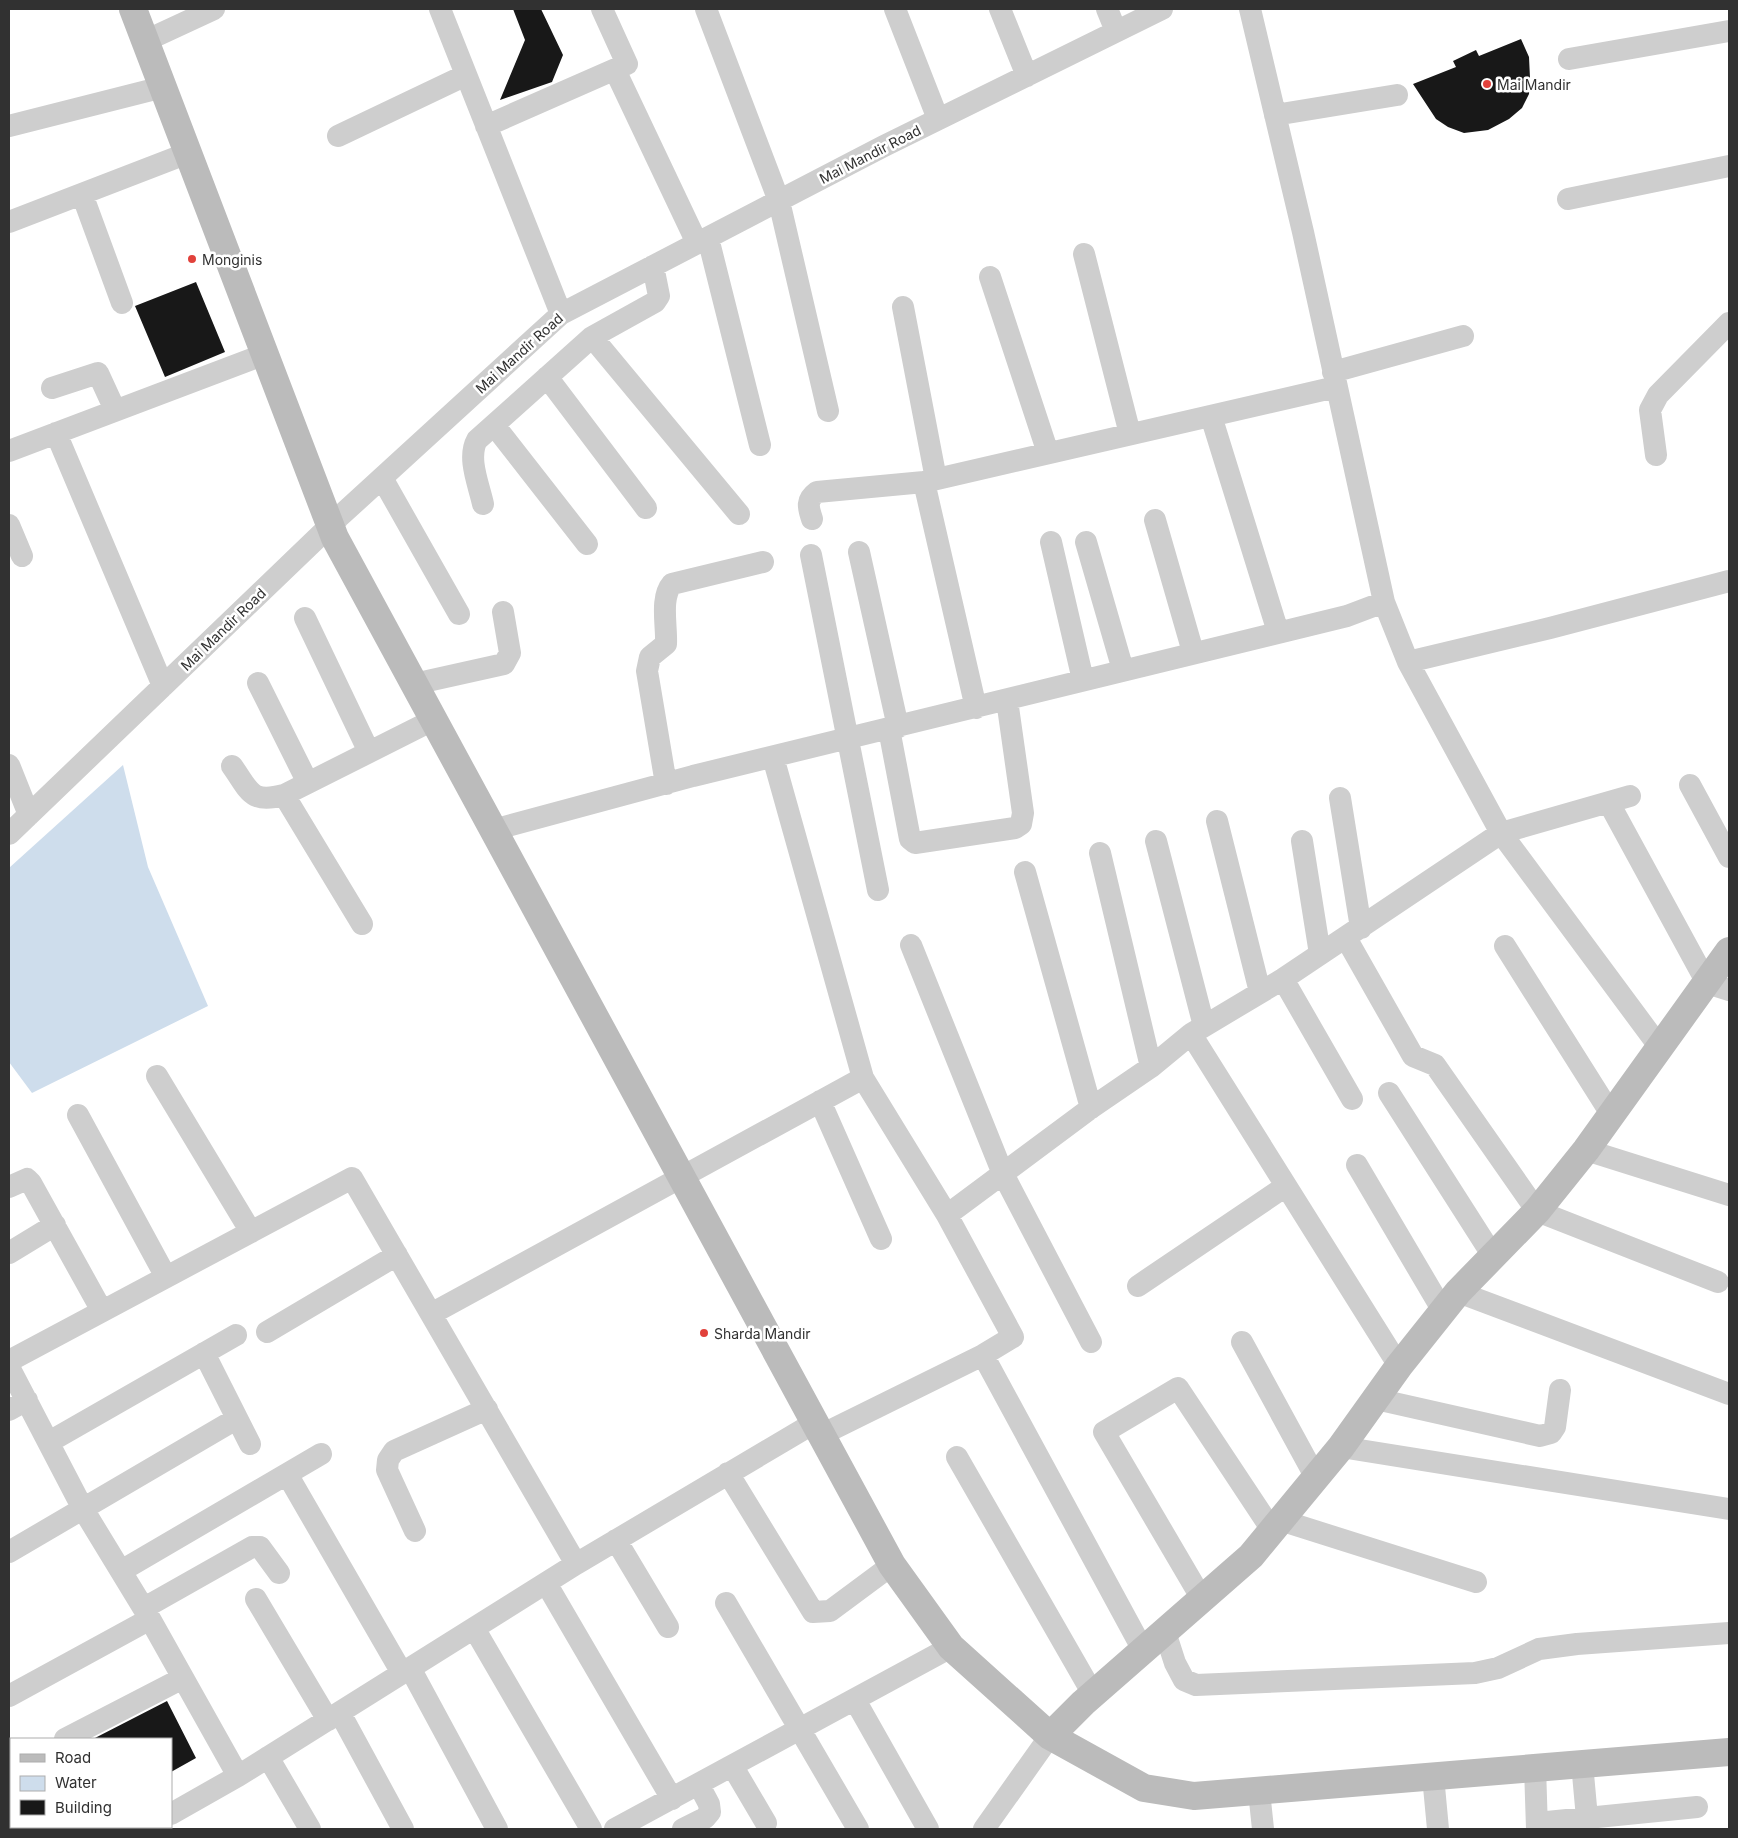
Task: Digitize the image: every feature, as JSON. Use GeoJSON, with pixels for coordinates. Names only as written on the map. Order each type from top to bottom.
{"type":"FeatureCollection","features":[{"type":"Feature","properties":{"kind":"main road"},"geometry":{"type":"LineString","coordinates":[[133,9],[335,538],[892,1565],[950,1647],[1050,1736],[1144,1788],[1194,1796],[1729,1752]]}},
{"type":"Feature","properties":{"kind":"main road"},"geometry":{"type":"LineString","coordinates":[[1050,1736],[1093,1694],[1251,1556],[1314,1476],[1341,1447],[1399,1366],[1450,1302],[1537,1211],[1586,1150],[1661,1049],[1718,986],[1729,951]]}},
{"type":"Feature","properties":{"kind":"street"},"geometry":{"type":"LineString","coordinates":[[145,41],[214,9]]}},
{"type":"Feature","properties":{"kind":"street"},"geometry":{"type":"LineString","coordinates":[[440,9],[561,314]]}},
{"type":"Feature","properties":{"kind":"street"},"geometry":{"type":"LineString","coordinates":[[486,126],[627,64],[602,9]]}},
{"type":"Feature","properties":{"kind":"street"},"geometry":{"type":"LineString","coordinates":[[706,9],[779,201],[828,411]]}},
{"type":"Feature","properties":{"kind":"street"},"geometry":{"type":"LineString","coordinates":[[895,9],[938,119]]}},
{"type":"Feature","properties":{"kind":"street"},"geometry":{"type":"LineString","coordinates":[[1000,9],[1026,76]]}},
{"type":"Feature","properties":{"kind":"street"},"geometry":{"type":"LineString","coordinates":[[1107,9],[1116,31]]}},
{"type":"Feature","properties":{"kind":"street","name":"Mai Mandir Road"},"geometry":{"type":"LineString","coordinates":[[9,834],[330,526],[561,314],[938,119],[1162,9]]}},
{"type":"Feature","properties":{"kind":"street"},"geometry":{"type":"LineString","coordinates":[[1250,9],[1384,602],[1408,662],[1501,832],[1661,1049]]}},
{"type":"Feature","properties":{"kind":"street"},"geometry":{"type":"LineString","coordinates":[[1569,59],[1729,31]]}},
{"type":"Feature","properties":{"kind":"street"},"geometry":{"type":"LineString","coordinates":[[615,70],[703,240],[760,445]]}},
{"type":"Feature","properties":{"kind":"street"},"geometry":{"type":"LineString","coordinates":[[338,136],[466,75]]}},
{"type":"Feature","properties":{"kind":"street"},"geometry":{"type":"LineString","coordinates":[[9,126],[163,87]]}},
{"type":"Feature","properties":{"kind":"street"},"geometry":{"type":"LineString","coordinates":[[1275,115],[1397,95]]}},
{"type":"Feature","properties":{"kind":"street"},"geometry":{"type":"LineString","coordinates":[[9,222],[188,153]]}},
{"type":"Feature","properties":{"kind":"street"},"geometry":{"type":"LineString","coordinates":[[1568,199],[1729,166]]}},
{"type":"Feature","properties":{"kind":"street"},"geometry":{"type":"LineString","coordinates":[[82,194],[122,303]]}},
{"type":"Feature","properties":{"kind":"street"},"geometry":{"type":"LineString","coordinates":[[1084,254],[1130,434]]}},
{"type":"Feature","properties":{"kind":"street"},"geometry":{"type":"LineString","coordinates":[[484,504],[473,457],[477,440],[592,337],[655,302],[659,296],[654,266]]}},
{"type":"Feature","properties":{"kind":"street"},"geometry":{"type":"LineString","coordinates":[[990,277],[1048,453]]}},
{"type":"Feature","properties":{"kind":"street"},"geometry":{"type":"LineString","coordinates":[[903,307],[930,480],[976,708]]}},
{"type":"Feature","properties":{"kind":"street"},"geometry":{"type":"LineString","coordinates":[[1656,456],[1650,410],[1658,395],[1729,323]]}},
{"type":"Feature","properties":{"kind":"street"},"geometry":{"type":"LineString","coordinates":[[812,519],[808,504],[810,497],[817,492],[930,480],[1211,416],[1334,379],[1463,336]]}},
{"type":"Feature","properties":{"kind":"street"},"geometry":{"type":"LineString","coordinates":[[592,337],[739,514]]}},
{"type":"Feature","properties":{"kind":"street"},"geometry":{"type":"LineString","coordinates":[[9,450],[265,354]]}},
{"type":"Feature","properties":{"kind":"street"},"geometry":{"type":"LineString","coordinates":[[52,388],[98,373],[115,410]]}},
{"type":"Feature","properties":{"kind":"street"},"geometry":{"type":"LineString","coordinates":[[547,377],[646,508]]}},
{"type":"Feature","properties":{"kind":"street"},"geometry":{"type":"LineString","coordinates":[[1211,416],[1278,632]]}},
{"type":"Feature","properties":{"kind":"street"},"geometry":{"type":"LineString","coordinates":[[494,425],[587,544]]}},
{"type":"Feature","properties":{"kind":"street"},"geometry":{"type":"LineString","coordinates":[[56,433],[163,686]]}},
{"type":"Feature","properties":{"kind":"street"},"geometry":{"type":"LineString","coordinates":[[382,478],[459,614]]}},
{"type":"Feature","properties":{"kind":"street"},"geometry":{"type":"LineString","coordinates":[[1155,520],[1193,652]]}},
{"type":"Feature","properties":{"kind":"street"},"geometry":{"type":"LineString","coordinates":[[9,524],[22,556]]}},
{"type":"Feature","properties":{"kind":"street"},"geometry":{"type":"LineString","coordinates":[[1051,542],[1083,680]]}},
{"type":"Feature","properties":{"kind":"street"},"geometry":{"type":"LineString","coordinates":[[1086,542],[1123,670]]}},
{"type":"Feature","properties":{"kind":"street"},"geometry":{"type":"LineString","coordinates":[[859,552],[893,728],[910,839],[915,843],[1015,828],[1021,824],[1023,813],[1007,700]]}},
{"type":"Feature","properties":{"kind":"street"},"geometry":{"type":"LineString","coordinates":[[811,555],[878,890]]}},
{"type":"Feature","properties":{"kind":"street"},"geometry":{"type":"LineString","coordinates":[[666,784],[647,671],[650,657],[666,644],[666,596],[668,589],[672,584],[763,562]]}},
{"type":"Feature","properties":{"kind":"street"},"geometry":{"type":"LineString","coordinates":[[1408,662],[1550,628],[1729,581]]}},
{"type":"Feature","properties":{"kind":"street"},"geometry":{"type":"LineString","coordinates":[[493,830],[666,784],[976,708],[1193,652],[1347,616],[1384,602]]}},
{"type":"Feature","properties":{"kind":"street"},"geometry":{"type":"LineString","coordinates":[[414,684],[504,664],[510,653],[503,612]]}},
{"type":"Feature","properties":{"kind":"street"},"geometry":{"type":"LineString","coordinates":[[305,618],[369,752]]}},
{"type":"Feature","properties":{"kind":"street"},"geometry":{"type":"LineString","coordinates":[[258,683],[308,783]]}},
{"type":"Feature","properties":{"kind":"street"},"geometry":{"type":"LineString","coordinates":[[232,766],[253,795],[259,799],[270,799],[284,795],[433,720]]}},
{"type":"Feature","properties":{"kind":"street"},"geometry":{"type":"LineString","coordinates":[[172,1813],[238,1776],[576,1564],[728,1473],[817,1429],[983,1355],[1013,1337],[947,1215],[863,1078],[774,757]]}},
{"type":"Feature","properties":{"kind":"street"},"geometry":{"type":"LineString","coordinates":[[9,765],[29,815]]}},
{"type":"Feature","properties":{"kind":"street"},"geometry":{"type":"LineString","coordinates":[[1690,785],[1729,857]]}},
{"type":"Feature","properties":{"kind":"street"},"geometry":{"type":"LineString","coordinates":[[284,795],[362,924]]}},
{"type":"Feature","properties":{"kind":"street"},"geometry":{"type":"LineString","coordinates":[[947,1215],[1151,1066],[1197,1030],[1283,979],[1501,832],[1630,796]]}},
{"type":"Feature","properties":{"kind":"street"},"geometry":{"type":"LineString","coordinates":[[1340,798],[1353,933],[1413,1056],[1435,1065],[1537,1211],[1718,1282]]}},
{"type":"Feature","properties":{"kind":"street"},"geometry":{"type":"LineString","coordinates":[[1609,803],[1718,986]]}},
{"type":"Feature","properties":{"kind":"street"},"geometry":{"type":"LineString","coordinates":[[1217,821],[1260,992]]}},
{"type":"Feature","properties":{"kind":"street"},"geometry":{"type":"LineString","coordinates":[[1156,841],[1197,1030],[1286,1186],[1399,1366]]}},
{"type":"Feature","properties":{"kind":"street"},"geometry":{"type":"LineString","coordinates":[[1302,841],[1320,954]]}},
{"type":"Feature","properties":{"kind":"street"},"geometry":{"type":"LineString","coordinates":[[1100,852],[1151,1066]]}},
{"type":"Feature","properties":{"kind":"street"},"geometry":{"type":"LineString","coordinates":[[1025,872],[1091,1108]]}},
{"type":"Feature","properties":{"kind":"street"},"geometry":{"type":"LineString","coordinates":[[911,945],[1002,1174],[1092,1342]]}},
{"type":"Feature","properties":{"kind":"street"},"geometry":{"type":"LineString","coordinates":[[1505,946],[1611,1114]]}},
{"type":"Feature","properties":{"kind":"street"},"geometry":{"type":"LineString","coordinates":[[1283,979],[1352,1099]]}},
{"type":"Feature","properties":{"kind":"street"},"geometry":{"type":"LineString","coordinates":[[157,1076],[251,1232]]}},
{"type":"Feature","properties":{"kind":"street"},"geometry":{"type":"LineString","coordinates":[[431,1314],[680,1176],[863,1078]]}},
{"type":"Feature","properties":{"kind":"street"},"geometry":{"type":"LineString","coordinates":[[1389,1092],[1493,1256]]}},
{"type":"Feature","properties":{"kind":"street"},"geometry":{"type":"LineString","coordinates":[[820,1101],[881,1239]]}},
{"type":"Feature","properties":{"kind":"street"},"geometry":{"type":"LineString","coordinates":[[78,1115],[166,1278]]}},
{"type":"Feature","properties":{"kind":"street"},"geometry":{"type":"LineString","coordinates":[[1586,1150],[1729,1195]]}},
{"type":"Feature","properties":{"kind":"street"},"geometry":{"type":"LineString","coordinates":[[1357,1165],[1450,1302],[1729,1394]]}},
{"type":"Feature","properties":{"kind":"street"},"geometry":{"type":"LineString","coordinates":[[9,1361],[352,1178],[576,1564]]}},
{"type":"Feature","properties":{"kind":"street"},"geometry":{"type":"LineString","coordinates":[[9,1187],[27,1179],[102,1311]]}},
{"type":"Feature","properties":{"kind":"street"},"geometry":{"type":"LineString","coordinates":[[1138,1286],[1286,1186]]}},
{"type":"Feature","properties":{"kind":"street"},"geometry":{"type":"LineString","coordinates":[[9,1253],[54,1225]]}},
{"type":"Feature","properties":{"kind":"street"},"geometry":{"type":"LineString","coordinates":[[267,1332],[397,1255]]}},
{"type":"Feature","properties":{"kind":"street"},"geometry":{"type":"LineString","coordinates":[[49,1442],[236,1335]]}},
{"type":"Feature","properties":{"kind":"street"},"geometry":{"type":"LineString","coordinates":[[1242,1342],[1314,1476]]}},
{"type":"Feature","properties":{"kind":"street"},"geometry":{"type":"LineString","coordinates":[[204,1353],[250,1444]]}},
{"type":"Feature","properties":{"kind":"street"},"geometry":{"type":"LineString","coordinates":[[983,1355],[1143,1650]]}},
{"type":"Feature","properties":{"kind":"street"},"geometry":{"type":"LineString","coordinates":[[9,1367],[18,1405],[49,1442],[83,1509],[147,1613],[238,1776]]}},
{"type":"Feature","properties":{"kind":"street"},"geometry":{"type":"LineString","coordinates":[[1202,1599],[1104,1432],[1178,1388],[1276,1525],[1476,1582]]}},
{"type":"Feature","properties":{"kind":"street"},"geometry":{"type":"LineString","coordinates":[[1376,1399],[1540,1436],[1551,1433],[1554,1427],[1560,1390]]}},
{"type":"Feature","properties":{"kind":"street"},"geometry":{"type":"LineString","coordinates":[[415,1531],[388,1470],[388,1460],[394,1451],[487,1409]]}},
{"type":"Feature","properties":{"kind":"street"},"geometry":{"type":"LineString","coordinates":[[9,1552],[236,1419]]}},
{"type":"Feature","properties":{"kind":"street"},"geometry":{"type":"LineString","coordinates":[[1341,1447],[1729,1509]]}},
{"type":"Feature","properties":{"kind":"street"},"geometry":{"type":"LineString","coordinates":[[121,1571],[321,1454]]}},
{"type":"Feature","properties":{"kind":"street"},"geometry":{"type":"LineString","coordinates":[[958,1457],[1093,1694]]}},
{"type":"Feature","properties":{"kind":"street"},"geometry":{"type":"LineString","coordinates":[[728,1473],[813,1612],[830,1610],[892,1565]]}},
{"type":"Feature","properties":{"kind":"street"},"geometry":{"type":"LineString","coordinates":[[287,1474],[406,1671],[497,1829]]}},
{"type":"Feature","properties":{"kind":"street"},"geometry":{"type":"LineString","coordinates":[[616,1540],[668,1627]]}},
{"type":"Feature","properties":{"kind":"street"},"geometry":{"type":"LineString","coordinates":[[9,1696],[252,1547],[260,1547],[279,1573]]}},
{"type":"Feature","properties":{"kind":"street"},"geometry":{"type":"LineString","coordinates":[[546,1583],[672,1799]]}},
{"type":"Feature","properties":{"kind":"street"},"geometry":{"type":"LineString","coordinates":[[256,1599],[334,1716],[403,1829]]}},
{"type":"Feature","properties":{"kind":"street"},"geometry":{"type":"LineString","coordinates":[[726,1603],[858,1829]]}},
{"type":"Feature","properties":{"kind":"street"},"geometry":{"type":"LineString","coordinates":[[474,1628],[591,1829]]}},
{"type":"Feature","properties":{"kind":"street"},"geometry":{"type":"LineString","coordinates":[[1164,1632],[1175,1663],[1184,1680],[1196,1685],[1475,1673],[1498,1668],[1538,1649],[1577,1644],[1729,1633]]}},
{"type":"Feature","properties":{"kind":"street"},"geometry":{"type":"LineString","coordinates":[[615,1829],[733,1767],[950,1647]]}},
{"type":"Feature","properties":{"kind":"street"},"geometry":{"type":"LineString","coordinates":[[67,1738],[183,1678]]}},
{"type":"Feature","properties":{"kind":"street"},"geometry":{"type":"LineString","coordinates":[[855,1700],[928,1829]]}},
{"type":"Feature","properties":{"kind":"street"},"geometry":{"type":"LineString","coordinates":[[984,1829],[1050,1736]]}},
{"type":"Feature","properties":{"kind":"street"},"geometry":{"type":"LineString","coordinates":[[268,1757],[310,1829]]}},
{"type":"Feature","properties":{"kind":"street"},"geometry":{"type":"LineString","coordinates":[[1582,1763],[1587,1818]]}},
{"type":"Feature","properties":{"kind":"street"},"geometry":{"type":"LineString","coordinates":[[733,1767],[766,1823]]}},
{"type":"Feature","properties":{"kind":"street"},"geometry":{"type":"LineString","coordinates":[[1535,1767],[1537,1826],[1587,1818],[1696,1807]]}},
{"type":"Feature","properties":{"kind":"street"},"geometry":{"type":"LineString","coordinates":[[1433,1776],[1438,1829]]}},
{"type":"Feature","properties":{"kind":"street"},"geometry":{"type":"LineString","coordinates":[[683,1829],[705,1818],[710,1812],[710,1804],[699,1785]]}},
{"type":"Feature","properties":{"kind":"street"},"geometry":{"type":"LineString","coordinates":[[1259,1791],[1262,1829]]}},
{"type":"Feature","properties":{"kind":"water"},"geometry":{"type":"Polygon","coordinates":[[[123,765],[148,867],[208,1006],[32,1093],[9,1062],[9,868],[123,765]]]}},
{"type":"Feature","properties":{"kind":"building"},"geometry":{"type":"Polygon","coordinates":[[[513,9],[541,9],[563,55],[552,82],[500,100],[525,40],[513,9]]]}},
{"type":"Feature","properties":{"kind":"building"},"geometry":{"type":"Polygon","coordinates":[[[1521,39],[1529,57],[1529,94],[1522,108],[1509,119],[1488,130],[1464,133],[1448,127],[1436,119],[1413,84],[1456,67],[1453,61],[1476,50],[1479,56],[1521,39]]]}},
{"type":"Feature","properties":{"kind":"building"},"geometry":{"type":"Polygon","coordinates":[[[196,282],[225,352],[165,377],[135,306],[196,282]]]}},
{"type":"Feature","properties":{"kind":"building"},"geometry":{"type":"Polygon","coordinates":[[[167,1701],[196,1758],[172,1771],[172,1738],[95,1738],[167,1701]]]}},
{"type":"Feature","properties":{"kind":"place","name":"Mai Mandir"},"geometry":{"type":"Point","coordinates":[1487,84]}},
{"type":"Feature","properties":{"kind":"place","name":"Monginis"},"geometry":{"type":"Point","coordinates":[192,259]}},
{"type":"Feature","properties":{"kind":"place","name":"Sharda Mandir"},"geometry":{"type":"Point","coordinates":[704,1333]}}]}
